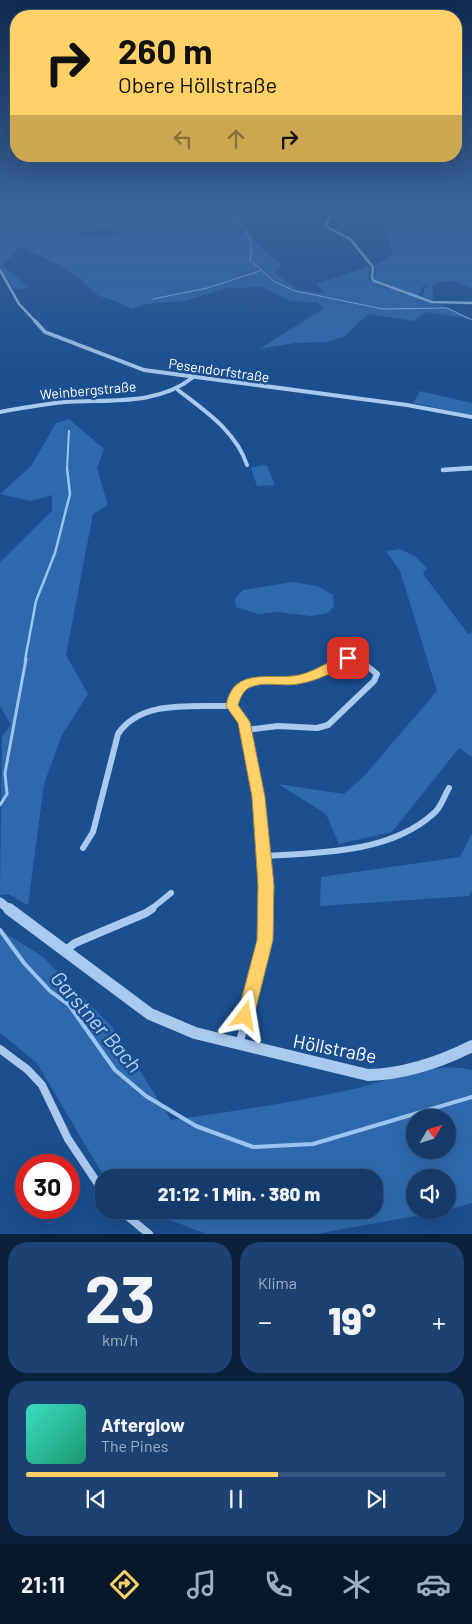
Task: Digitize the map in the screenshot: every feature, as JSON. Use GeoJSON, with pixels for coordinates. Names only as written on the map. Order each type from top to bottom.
{"type":"FeatureCollection","features":[{"type":"Feature","properties":{"kind":"street"},"geometry":{"type":"LineString","coordinates":[[373,267],[372,278],[374,281],[432,302],[472,303]]}},
{"type":"Feature","properties":{"kind":"street","name":"Pesendorfstraße"},"geometry":{"type":"LineString","coordinates":[[0,270],[19,304],[45,332],[144,370],[192,378],[407,405],[472,417]]}},
{"type":"Feature","properties":{"kind":"street"},"geometry":{"type":"LineString","coordinates":[[192,378],[178,390],[211,415],[233,438],[247,465]]}},
{"type":"Feature","properties":{"kind":"street","name":"Weinbergstraße"},"geometry":{"type":"LineString","coordinates":[[0,412],[59,403],[116,400],[178,390]]}},
{"type":"Feature","properties":{"kind":"street"},"geometry":{"type":"LineString","coordinates":[[449,467],[454,471]]}},
{"type":"Feature","properties":{"kind":"street"},"geometry":{"type":"LineString","coordinates":[[443,470],[454,471],[472,468]]}},
{"type":"Feature","properties":{"kind":"street"},"geometry":{"type":"LineString","coordinates":[[232,706],[238,690],[250,681],[298,680],[327,670],[348,658],[361,661],[376,674],[374,681],[338,718],[328,725],[318,728],[278,726],[246,730]]}},
{"type":"Feature","properties":{"kind":"street"},"geometry":{"type":"LineString","coordinates":[[232,706],[242,717],[246,730],[258,797],[264,856],[266,907],[265,940],[239,1045]]}},
{"type":"Feature","properties":{"kind":"street"},"geometry":{"type":"LineString","coordinates":[[83,848],[93,832],[121,726],[135,717],[159,710],[232,706]]}},
{"type":"Feature","properties":{"kind":"street"},"geometry":{"type":"LineString","coordinates":[[264,856],[366,844],[391,837],[432,816],[449,788]]}},
{"type":"Feature","properties":{"kind":"street"},"geometry":{"type":"LineString","coordinates":[[65,950],[75,943],[146,913],[171,893]]}},
{"type":"Feature","properties":{"kind":"street","name":"Höllstraße"},"geometry":{"type":"LineString","coordinates":[[0,902],[150,1014],[195,1032],[239,1045],[352,1072],[380,1076],[450,1056],[472,1046]]}},
{"type":"Feature","properties":{"kind":"street"},"geometry":{"type":"LineString","coordinates":[[0,1049],[28,1070],[42,1085],[68,1139],[95,1180]]}},
{"type":"Feature","properties":{"kind":"street"},"geometry":{"type":"LineString","coordinates":[[131,1219],[149,1234]]}},
{"type":"Feature","properties":{"kind":"shaded area"},"geometry":{"type":"Polygon","coordinates":[[[0,267],[4,267],[29,287],[14,290],[0,267]]]}},
{"type":"Feature","properties":{"kind":"shaded area"},"geometry":{"type":"Polygon","coordinates":[[[61,267],[281,267],[275,273],[298,290],[324,293],[316,284],[371,267],[369,279],[375,284],[440,305],[471,319],[427,312],[413,321],[368,314],[345,336],[328,342],[295,343],[259,349],[323,309],[319,303],[291,301],[260,287],[228,288],[183,301],[147,304],[131,309],[118,302],[99,296],[80,279],[61,267]]]}},
{"type":"Feature","properties":{"kind":"shaded area"},"geometry":{"type":"Polygon","coordinates":[[[375,267],[472,267],[472,289],[453,281],[439,283],[433,285],[433,301],[423,297],[424,289],[429,284],[422,287],[419,296],[376,280],[374,277],[377,269],[375,267]]]}},
{"type":"Feature","properties":{"kind":"shaded area"},"geometry":{"type":"Polygon","coordinates":[[[420,391],[472,403],[472,415],[413,403],[420,391]]]}},
{"type":"Feature","properties":{"kind":"shaded area"},"geometry":{"type":"Polygon","coordinates":[[[69,419],[104,449],[97,468],[108,505],[93,514],[66,655],[88,694],[62,735],[44,784],[28,905],[8,894],[0,895],[2,736],[11,725],[0,706],[0,562],[52,511],[52,495],[31,501],[0,494],[31,466],[56,423],[69,419]]]}},
{"type":"Feature","properties":{"kind":"shaded area"},"geometry":{"type":"Polygon","coordinates":[[[267,466],[275,485],[257,486],[251,468],[267,466]]]}},
{"type":"Feature","properties":{"kind":"shaded area"},"geometry":{"type":"Polygon","coordinates":[[[400,549],[416,557],[427,568],[423,574],[468,634],[472,632],[472,757],[459,748],[392,832],[339,844],[326,814],[278,784],[344,794],[364,776],[437,691],[400,571],[386,551],[400,549]]]}},
{"type":"Feature","properties":{"kind":"shaded area"},"geometry":{"type":"Polygon","coordinates":[[[293,582],[317,586],[333,595],[334,606],[328,613],[311,616],[278,612],[259,614],[236,607],[235,599],[243,590],[293,582]]]}},
{"type":"Feature","properties":{"kind":"shaded area"},"geometry":{"type":"Polygon","coordinates":[[[472,833],[472,891],[469,896],[320,906],[321,877],[460,857],[472,833]]]}},
{"type":"Feature","properties":{"kind":"shaded area"},"geometry":{"type":"Polygon","coordinates":[[[0,930],[42,956],[113,1028],[171,1120],[327,1095],[426,1070],[457,1068],[472,1070],[472,1203],[456,1208],[456,1169],[406,1169],[406,1218],[316,1234],[206,1234],[168,1219],[383,1219],[383,1169],[99,1169],[37,1063],[0,1033],[0,930]]]}},
{"type":"Feature","properties":{"kind":"waterway"},"geometry":{"type":"LineString","coordinates":[[257,267],[275,282],[295,291],[383,309],[447,308],[472,320]]}},
{"type":"Feature","properties":{"kind":"waterway"},"geometry":{"type":"LineString","coordinates":[[153,299],[207,288],[260,271]]}},
{"type":"Feature","properties":{"kind":"waterway"},"geometry":{"type":"LineString","coordinates":[[67,468],[69,431]]}},
{"type":"Feature","properties":{"kind":"waterway"},"geometry":{"type":"LineString","coordinates":[[25,660],[36,601],[55,553],[70,494],[67,468]]}},
{"type":"Feature","properties":{"kind":"waterway"},"geometry":{"type":"LineString","coordinates":[[0,805],[7,794],[5,773],[26,659]]}},
{"type":"Feature","properties":{"kind":"waterway","name":"Garstner Bach"},"geometry":{"type":"LineString","coordinates":[[0,930],[24,963],[50,991],[69,1005],[115,1070],[146,1096],[196,1126],[253,1147],[313,1144],[472,1097]]}},
{"type":"Feature","properties":{"kind":"route"},"geometry":{"type":"LineString","coordinates":[[245,1016],[265,940],[266,885],[258,797],[244,722],[240,714],[232,706],[233,699],[241,687],[250,681],[298,680],[327,670],[348,658]]}}]}
